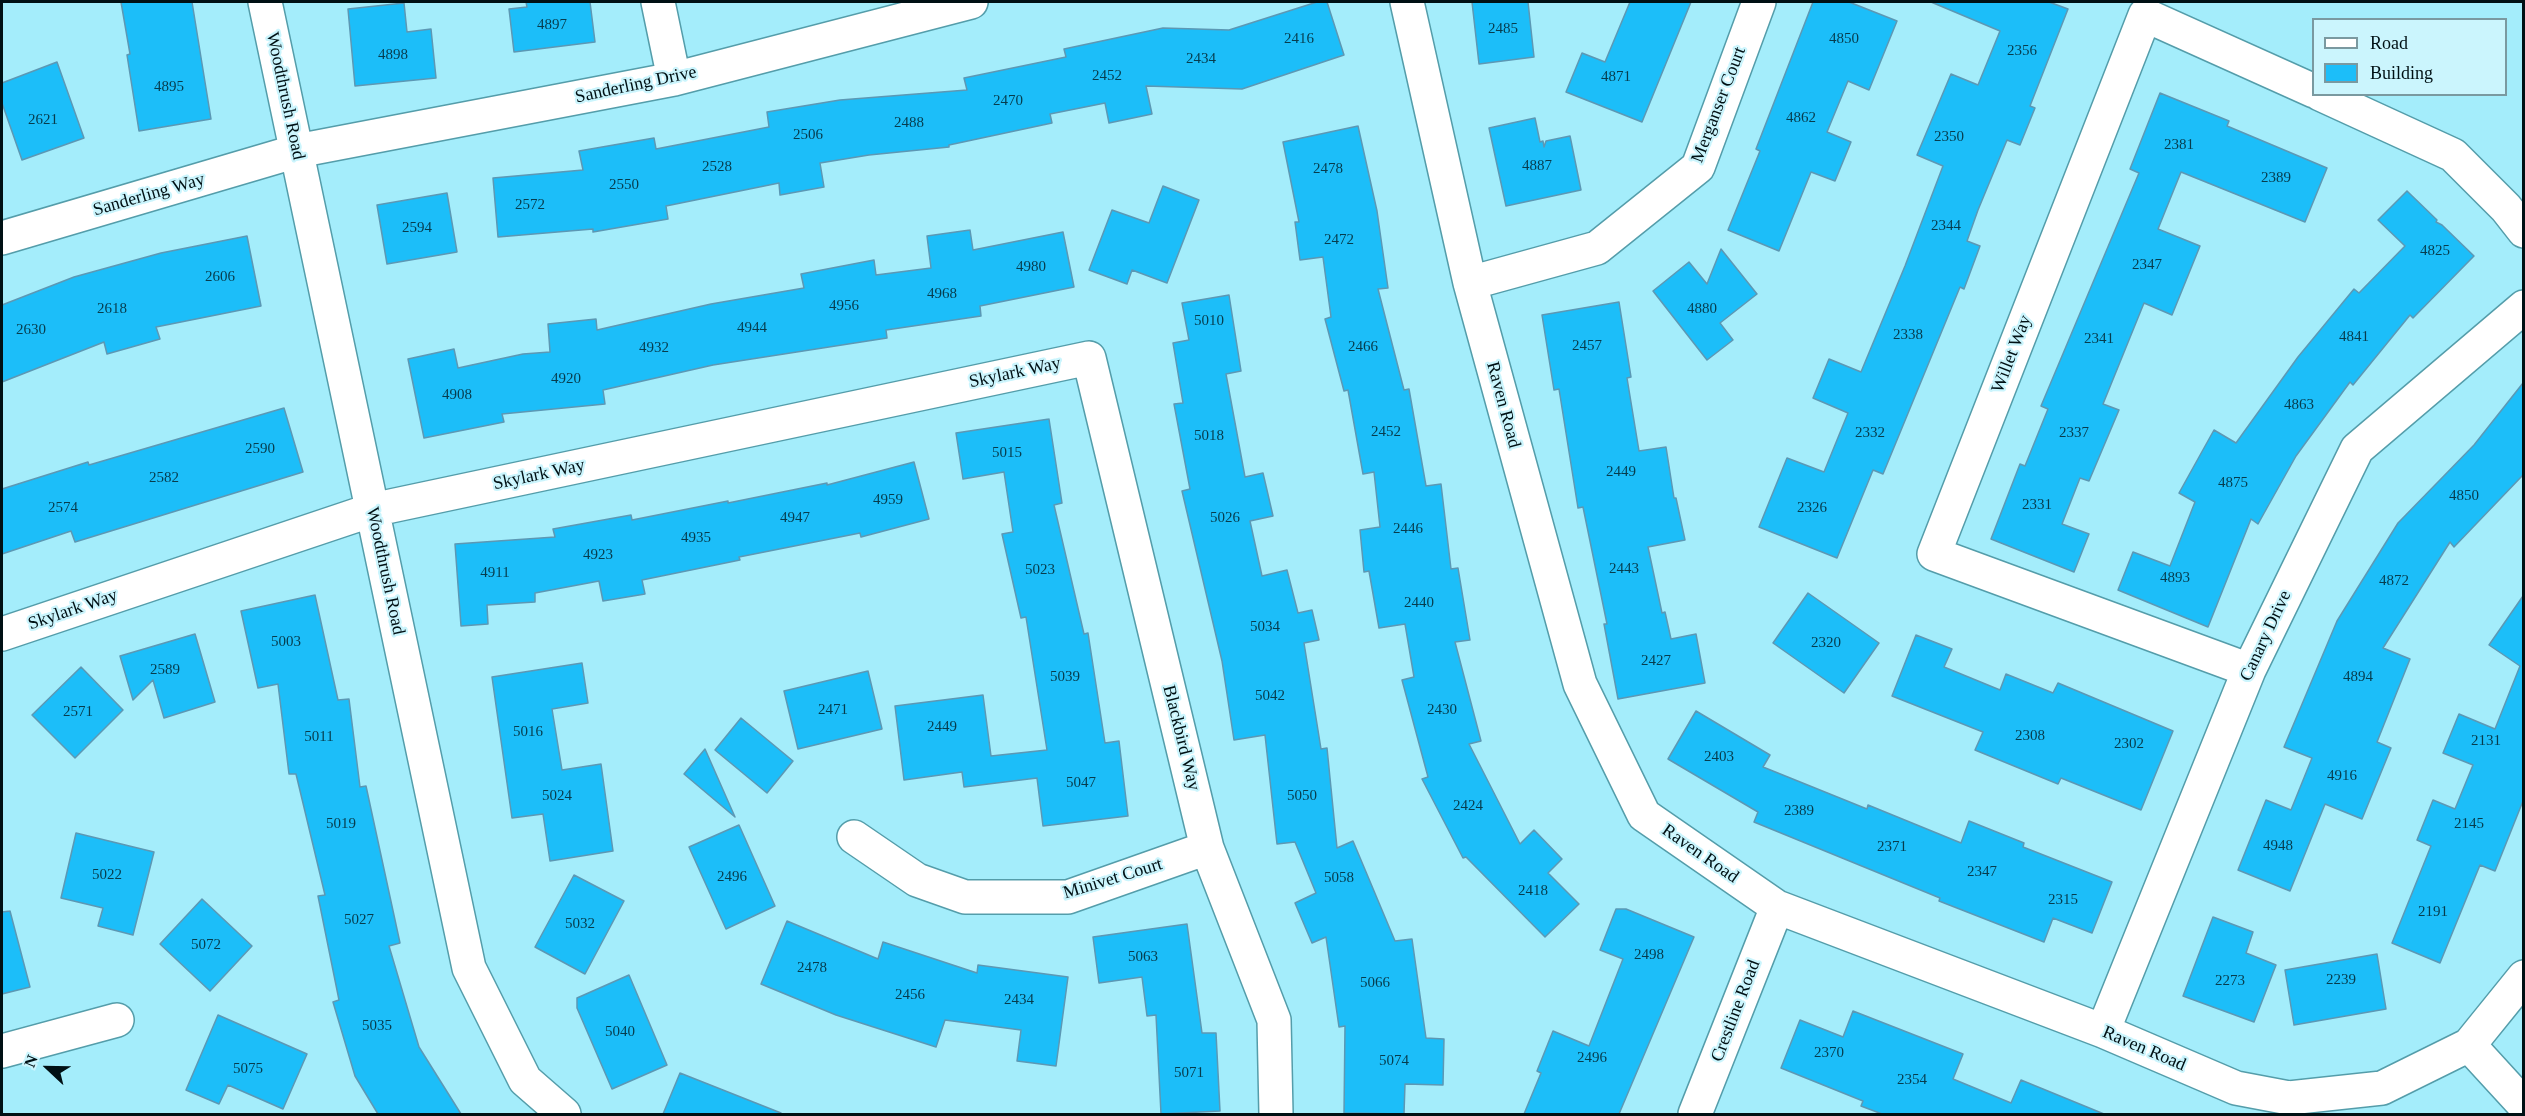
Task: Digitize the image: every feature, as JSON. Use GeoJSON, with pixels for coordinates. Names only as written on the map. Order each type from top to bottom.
{"type":"FeatureCollection","features":[{"type":"Feature","properties":{"kind":"street","name":"Woodthrush Road"},"geometry":{"type":"LineString","coordinates":[[265,2],[469,968],[525,1080],[564,1114]]}},
{"type":"Feature","properties":{"kind":"street"},"geometry":{"type":"LineString","coordinates":[[658,2],[674,79]]}},
{"type":"Feature","properties":{"kind":"street","name":"Sanderling Drive"},"geometry":{"type":"LineString","coordinates":[[297,151],[674,79],[971,2]]}},
{"type":"Feature","properties":{"kind":"street","name":"Raven Road"},"geometry":{"type":"LineString","coordinates":[[1407,2],[1470,283],[1581,684],[1644,815],[1777,907],[2103,1031],[2236,1088],[2289,1098],[2382,1088],[2469,1045],[2523,977]]}},
{"type":"Feature","properties":{"kind":"street","name":"Merganser Court"},"geometry":{"type":"LineString","coordinates":[[1470,283],[1597,248],[1698,167],[1759,2]]}},
{"type":"Feature","properties":{"kind":"street","name":"Willet Way"},"geometry":{"type":"LineString","coordinates":[[2249,670],[1934,554],[2145,15],[2312,92]]}},
{"type":"Feature","properties":{"kind":"street"},"geometry":{"type":"LineString","coordinates":[[2324,96],[2453,155],[2506,208],[2523,231]]}},
{"type":"Feature","properties":{"kind":"street","name":"Sanderling Way"},"geometry":{"type":"LineString","coordinates":[[2,238],[297,151]]}},
{"type":"Feature","properties":{"kind":"street","name":"Canary Drive"},"geometry":{"type":"LineString","coordinates":[[2103,1031],[2249,670],[2357,449],[2523,307]]}},
{"type":"Feature","properties":{"kind":"street","name":"Skylark Way"},"geometry":{"type":"LineString","coordinates":[[2,634],[372,510],[1089,358]]}},
{"type":"Feature","properties":{"kind":"street","name":"Blackbird Way"},"geometry":{"type":"LineString","coordinates":[[1089,358],[1207,849],[1274,1020],[1276,1114]]}},
{"type":"Feature","properties":{"kind":"street","name":"Minivet Court"},"geometry":{"type":"LineString","coordinates":[[854,837],[917,879],[965,897],[1068,897],[1207,849]]}},
{"type":"Feature","properties":{"kind":"street","name":"Crestline Road"},"geometry":{"type":"LineString","coordinates":[[1695,1114],[1777,907]]}},
{"type":"Feature","properties":{"kind":"street"},"geometry":{"type":"LineString","coordinates":[[2,1052],[117,1020]]}},
{"type":"Feature","properties":{"kind":"street"},"geometry":{"type":"LineString","coordinates":[[2469,1045],[2523,1105]]}},
{"type":"Feature","properties":{"kind":"building"},"geometry":{"type":"Polygon","coordinates":[[[121,2],[192,2],[211,119],[139,131],[121,2]]]}},
{"type":"Feature","properties":{"kind":"building"},"geometry":{"type":"Polygon","coordinates":[[[526,2],[590,2],[595,42],[514,52],[509,9],[527,7],[526,2]]]}},
{"type":"Feature","properties":{"kind":"building"},"geometry":{"type":"Polygon","coordinates":[[[1317,2],[1327,2],[1344,55],[1242,89],[1146,86],[1152,114],[1109,123],[1105,103],[1050,114],[1052,123],[949,145],[949,147],[869,155],[820,163],[824,187],[780,195],[779,183],[666,206],[668,219],[593,232],[593,229],[498,237],[493,178],[583,170],[579,151],[654,138],[656,149],[769,127],[767,112],[840,100],[967,90],[964,78],[1066,57],[1064,49],[1163,28],[1229,30],[1317,2]]]}},
{"type":"Feature","properties":{"kind":"building"},"geometry":{"type":"Polygon","coordinates":[[[1472,2],[1528,2],[1534,57],[1479,64],[1472,2]]]}},
{"type":"Feature","properties":{"kind":"building"},"geometry":{"type":"Polygon","coordinates":[[[1630,2],[1691,2],[1642,122],[1566,92],[1582,53],[1605,62],[1630,2]]]}},
{"type":"Feature","properties":{"kind":"building"},"geometry":{"type":"Polygon","coordinates":[[[1813,2],[1849,2],[1897,21],[1869,90],[1848,81],[1827,132],[1851,142],[1835,181],[1811,172],[1779,251],[1728,230],[1760,151],[1756,149],[1813,2]]]}},
{"type":"Feature","properties":{"kind":"building"},"geometry":{"type":"Polygon","coordinates":[[[1931,2],[2049,2],[2068,9],[2030,106],[2035,108],[2020,145],[2007,140],[1978,210],[1967,241],[1980,246],[1964,289],[1960,287],[1883,474],[1873,470],[1837,558],[1759,527],[1787,458],[1824,472],[1848,413],[1813,398],[1829,359],[1861,372],[1943,166],[1917,155],[1951,74],[1978,85],[2000,31],[1931,2]]]}},
{"type":"Feature","properties":{"kind":"building"},"geometry":{"type":"Polygon","coordinates":[[[404,3],[407,32],[431,29],[436,78],[355,86],[348,9],[404,3]]]}},
{"type":"Feature","properties":{"kind":"building"},"geometry":{"type":"Polygon","coordinates":[[[57,62],[84,138],[22,160],[2,103],[2,83],[57,62]]]}},
{"type":"Feature","properties":{"kind":"building"},"geometry":{"type":"Polygon","coordinates":[[[2160,93],[2229,121],[2227,126],[2327,168],[2305,222],[2181,172],[2158,229],[2200,246],[2172,315],[2144,303],[2103,404],[2119,410],[2089,481],[2080,478],[2062,524],[2089,534],[2074,572],[1991,539],[2020,464],[2025,466],[2048,409],[2041,406],[2139,173],[2130,169],[2160,93]]]}},
{"type":"Feature","properties":{"kind":"building"},"geometry":{"type":"Polygon","coordinates":[[[1535,118],[1540,142],[1543,141],[1544,147],[1546,141],[1570,136],[1581,190],[1506,206],[1489,128],[1535,118]]]}},
{"type":"Feature","properties":{"kind":"building"},"geometry":{"type":"Polygon","coordinates":[[[1358,126],[1377,211],[1388,288],[1378,289],[1404,390],[1409,389],[1426,486],[1441,484],[1451,569],[1458,568],[1470,640],[1455,642],[1481,741],[1469,744],[1520,844],[1534,830],[1562,859],[1548,873],[1579,904],[1545,937],[1466,857],[1463,858],[1422,779],[1428,777],[1402,680],[1414,677],[1405,624],[1379,628],[1369,571],[1364,572],[1360,530],[1380,527],[1374,472],[1363,474],[1348,390],[1344,391],[1325,319],[1331,317],[1323,257],[1300,260],[1295,222],[1299,222],[1283,142],[1358,126]]]}},
{"type":"Feature","properties":{"kind":"building"},"geometry":{"type":"Polygon","coordinates":[[[1163,186],[1199,200],[1167,283],[1132,270],[1127,284],[1089,270],[1112,210],[1149,223],[1163,186]]]}},
{"type":"Feature","properties":{"kind":"building"},"geometry":{"type":"Polygon","coordinates":[[[2407,191],[2437,220],[2436,222],[2474,256],[2413,318],[2410,315],[2353,385],[2350,382],[2296,456],[2258,524],[2251,519],[2208,627],[2118,590],[2133,552],[2170,566],[2195,502],[2179,493],[2214,430],[2236,443],[2298,357],[2354,289],[2359,293],[2405,246],[2378,220],[2407,191]]]}},
{"type":"Feature","properties":{"kind":"building"},"geometry":{"type":"Polygon","coordinates":[[[447,193],[457,252],[387,264],[377,205],[447,193]]]}},
{"type":"Feature","properties":{"kind":"building"},"geometry":{"type":"Polygon","coordinates":[[[970,230],[973,250],[1063,232],[1074,287],[980,306],[981,316],[886,330],[887,338],[713,365],[603,390],[605,404],[502,414],[504,422],[424,438],[408,359],[454,349],[458,368],[523,354],[550,352],[548,324],[596,319],[597,330],[711,304],[804,288],[801,274],[874,260],[876,275],[931,268],[927,236],[970,230]]]}},
{"type":"Feature","properties":{"kind":"building"},"geometry":{"type":"Polygon","coordinates":[[[247,236],[261,306],[156,327],[160,339],[107,354],[104,342],[2,382],[2,305],[74,277],[161,253],[247,236]]]}},
{"type":"Feature","properties":{"kind":"building"},"geometry":{"type":"Polygon","coordinates":[[[1721,249],[1757,294],[1720,323],[1733,340],[1707,360],[1653,291],[1689,262],[1707,284],[1721,249]]]}},
{"type":"Feature","properties":{"kind":"building"},"geometry":{"type":"Polygon","coordinates":[[[1229,295],[1241,371],[1226,374],[1245,477],[1263,473],[1273,516],[1250,521],[1262,576],[1287,570],[1298,613],[1312,610],[1319,640],[1304,643],[1321,749],[1327,748],[1337,848],[1353,841],[1395,941],[1412,939],[1426,1038],[1444,1039],[1443,1085],[1405,1084],[1404,1114],[1344,1113],[1345,1026],[1339,1027],[1326,937],[1312,943],[1295,903],[1316,893],[1295,842],[1277,844],[1265,735],[1234,740],[1222,661],[1182,491],[1190,489],[1174,404],[1183,403],[1173,343],[1189,340],[1182,303],[1229,295]]]}},
{"type":"Feature","properties":{"kind":"building"},"geometry":{"type":"Polygon","coordinates":[[[1619,302],[1631,377],[1627,378],[1639,451],[1666,447],[1674,498],[1676,498],[1685,540],[1648,547],[1662,613],[1665,612],[1671,639],[1696,634],[1705,683],[1618,699],[1604,624],[1607,624],[1583,507],[1578,508],[1559,389],[1554,390],[1542,315],[1619,302]]]}},
{"type":"Feature","properties":{"kind":"building"},"geometry":{"type":"Polygon","coordinates":[[[2523,383],[2523,475],[2454,547],[2450,542],[2383,648],[2410,659],[2377,742],[2391,748],[2362,819],[2325,804],[2290,891],[2238,870],[2266,800],[2291,810],[2312,758],[2284,747],[2337,621],[2398,523],[2474,445],[2523,383]]]}},
{"type":"Feature","properties":{"kind":"building"},"geometry":{"type":"Polygon","coordinates":[[[284,408],[303,472],[75,542],[71,531],[2,554],[2,489],[88,462],[89,465],[284,408]]]}},
{"type":"Feature","properties":{"kind":"building"},"geometry":{"type":"Polygon","coordinates":[[[1049,419],[1062,503],[1054,505],[1084,634],[1088,633],[1105,743],[1119,741],[1128,816],[1043,826],[1037,778],[964,787],[962,772],[904,780],[895,706],[983,695],[991,756],[1047,750],[1026,617],[1021,618],[1002,534],[1013,532],[1004,472],[963,479],[956,433],[1049,419]]]}},
{"type":"Feature","properties":{"kind":"building"},"geometry":{"type":"Polygon","coordinates":[[[914,462],[929,519],[861,537],[860,533],[739,557],[740,560],[642,580],[645,594],[603,601],[599,581],[535,593],[535,602],[487,605],[488,624],[461,626],[455,544],[555,537],[553,529],[631,515],[632,520],[827,483],[827,485],[914,462]]]}},
{"type":"Feature","properties":{"kind":"building"},"geometry":{"type":"Polygon","coordinates":[[[1808,593],[1879,643],[1844,693],[1773,643],[1808,593]]]}},
{"type":"Feature","properties":{"kind":"building"},"geometry":{"type":"Polygon","coordinates":[[[315,595],[338,700],[349,699],[360,787],[366,786],[400,943],[389,946],[419,1047],[461,1114],[378,1114],[355,1076],[333,1002],[339,1000],[318,896],[325,895],[296,774],[289,774],[278,684],[258,688],[241,611],[315,595]]]}},
{"type":"Feature","properties":{"kind":"building"},"geometry":{"type":"Polygon","coordinates":[[[2523,596],[2523,801],[2495,871],[2480,865],[2440,963],[2392,943],[2431,846],[2417,840],[2433,800],[2455,809],[2473,765],[2443,753],[2459,714],[2495,729],[2520,666],[2489,645],[2523,596]]]}},
{"type":"Feature","properties":{"kind":"building"},"geometry":{"type":"Polygon","coordinates":[[[195,634],[215,702],[164,718],[153,680],[133,700],[120,656],[195,634]]]}},
{"type":"Feature","properties":{"kind":"building"},"geometry":{"type":"Polygon","coordinates":[[[1916,635],[1952,649],[1944,667],[2000,690],[2006,674],[2053,693],[2058,683],[2173,731],[2141,810],[2061,778],[2058,784],[1975,750],[1983,732],[1892,696],[1916,635]]]}},
{"type":"Feature","properties":{"kind":"building"},"geometry":{"type":"Polygon","coordinates":[[[582,663],[588,703],[552,709],[562,770],[601,764],[613,851],[550,861],[543,814],[512,818],[492,677],[582,663]]]}},
{"type":"Feature","properties":{"kind":"building"},"geometry":{"type":"Polygon","coordinates":[[[81,667],[123,710],[75,758],[32,715],[81,667]]]}},
{"type":"Feature","properties":{"kind":"building"},"geometry":{"type":"Polygon","coordinates":[[[868,671],[882,729],[798,749],[784,691],[868,671]]]}},
{"type":"Feature","properties":{"kind":"building"},"geometry":{"type":"Polygon","coordinates":[[[1696,711],[1770,755],[1763,767],[1867,809],[1868,805],[1961,843],[1969,821],[2024,843],[2023,847],[2112,882],[2092,933],[2053,918],[2044,942],[1939,901],[1940,898],[1754,822],[1758,812],[1668,759],[1696,711]]]}},
{"type":"Feature","properties":{"kind":"building"},"geometry":{"type":"Polygon","coordinates":[[[741,718],[793,761],[767,793],[715,750],[741,718]]]}},
{"type":"Feature","properties":{"kind":"building"},"geometry":{"type":"Polygon","coordinates":[[[705,749],[735,817],[684,774],[705,749]]]}},
{"type":"Feature","properties":{"kind":"building"},"geometry":{"type":"Polygon","coordinates":[[[739,825],[775,906],[726,929],[689,847],[739,825]]]}},
{"type":"Feature","properties":{"kind":"building"},"geometry":{"type":"Polygon","coordinates":[[[76,833],[154,852],[133,935],[98,926],[103,908],[61,898],[76,833]]]}},
{"type":"Feature","properties":{"kind":"building"},"geometry":{"type":"Polygon","coordinates":[[[574,875],[624,901],[585,974],[535,947],[574,875]]]}},
{"type":"Feature","properties":{"kind":"building"},"geometry":{"type":"Polygon","coordinates":[[[202,899],[252,946],[210,991],[160,944],[202,899]]]}},
{"type":"Feature","properties":{"kind":"building"},"geometry":{"type":"Polygon","coordinates":[[[1616,909],[1626,909],[1694,937],[1619,1114],[1524,1114],[1541,1073],[1537,1071],[1553,1031],[1589,1046],[1623,959],[1600,950],[1616,909]]]}},
{"type":"Feature","properties":{"kind":"building"},"geometry":{"type":"Polygon","coordinates":[[[10,911],[30,987],[2,994],[2,912],[10,911]]]}},
{"type":"Feature","properties":{"kind":"building"},"geometry":{"type":"Polygon","coordinates":[[[2213,917],[2253,932],[2246,953],[2276,965],[2254,1022],[2183,996],[2213,917]]]}},
{"type":"Feature","properties":{"kind":"building"},"geometry":{"type":"Polygon","coordinates":[[[787,921],[878,959],[883,942],[977,973],[978,965],[1068,977],[1056,1066],[1017,1061],[1021,1030],[945,1020],[936,1047],[836,1015],[761,984],[787,921]]]}},
{"type":"Feature","properties":{"kind":"building"},"geometry":{"type":"Polygon","coordinates":[[[1187,924],[1202,1033],[1216,1033],[1220,1111],[1161,1114],[1156,1015],[1147,1016],[1142,977],[1099,983],[1093,937],[1187,924]]]}},
{"type":"Feature","properties":{"kind":"building"},"geometry":{"type":"Polygon","coordinates":[[[2377,954],[2386,1009],[2294,1025],[2285,970],[2377,954]]]}},
{"type":"Feature","properties":{"kind":"building"},"geometry":{"type":"Polygon","coordinates":[[[629,975],[667,1065],[612,1089],[577,1008],[577,998],[629,975]]]}},
{"type":"Feature","properties":{"kind":"building"},"geometry":{"type":"Polygon","coordinates":[[[1853,1011],[1963,1054],[1953,1079],[2011,1103],[2021,1080],[2104,1114],[1882,1114],[1861,1106],[1863,1101],[1781,1068],[1800,1020],[1843,1037],[1853,1011]]]}},
{"type":"Feature","properties":{"kind":"building"},"geometry":{"type":"Polygon","coordinates":[[[218,1015],[307,1054],[283,1109],[228,1085],[219,1104],[186,1090],[218,1015]]]}},
{"type":"Feature","properties":{"kind":"building"},"geometry":{"type":"Polygon","coordinates":[[[680,1073],[781,1113],[781,1114],[663,1114],[680,1073]]]}}]}
